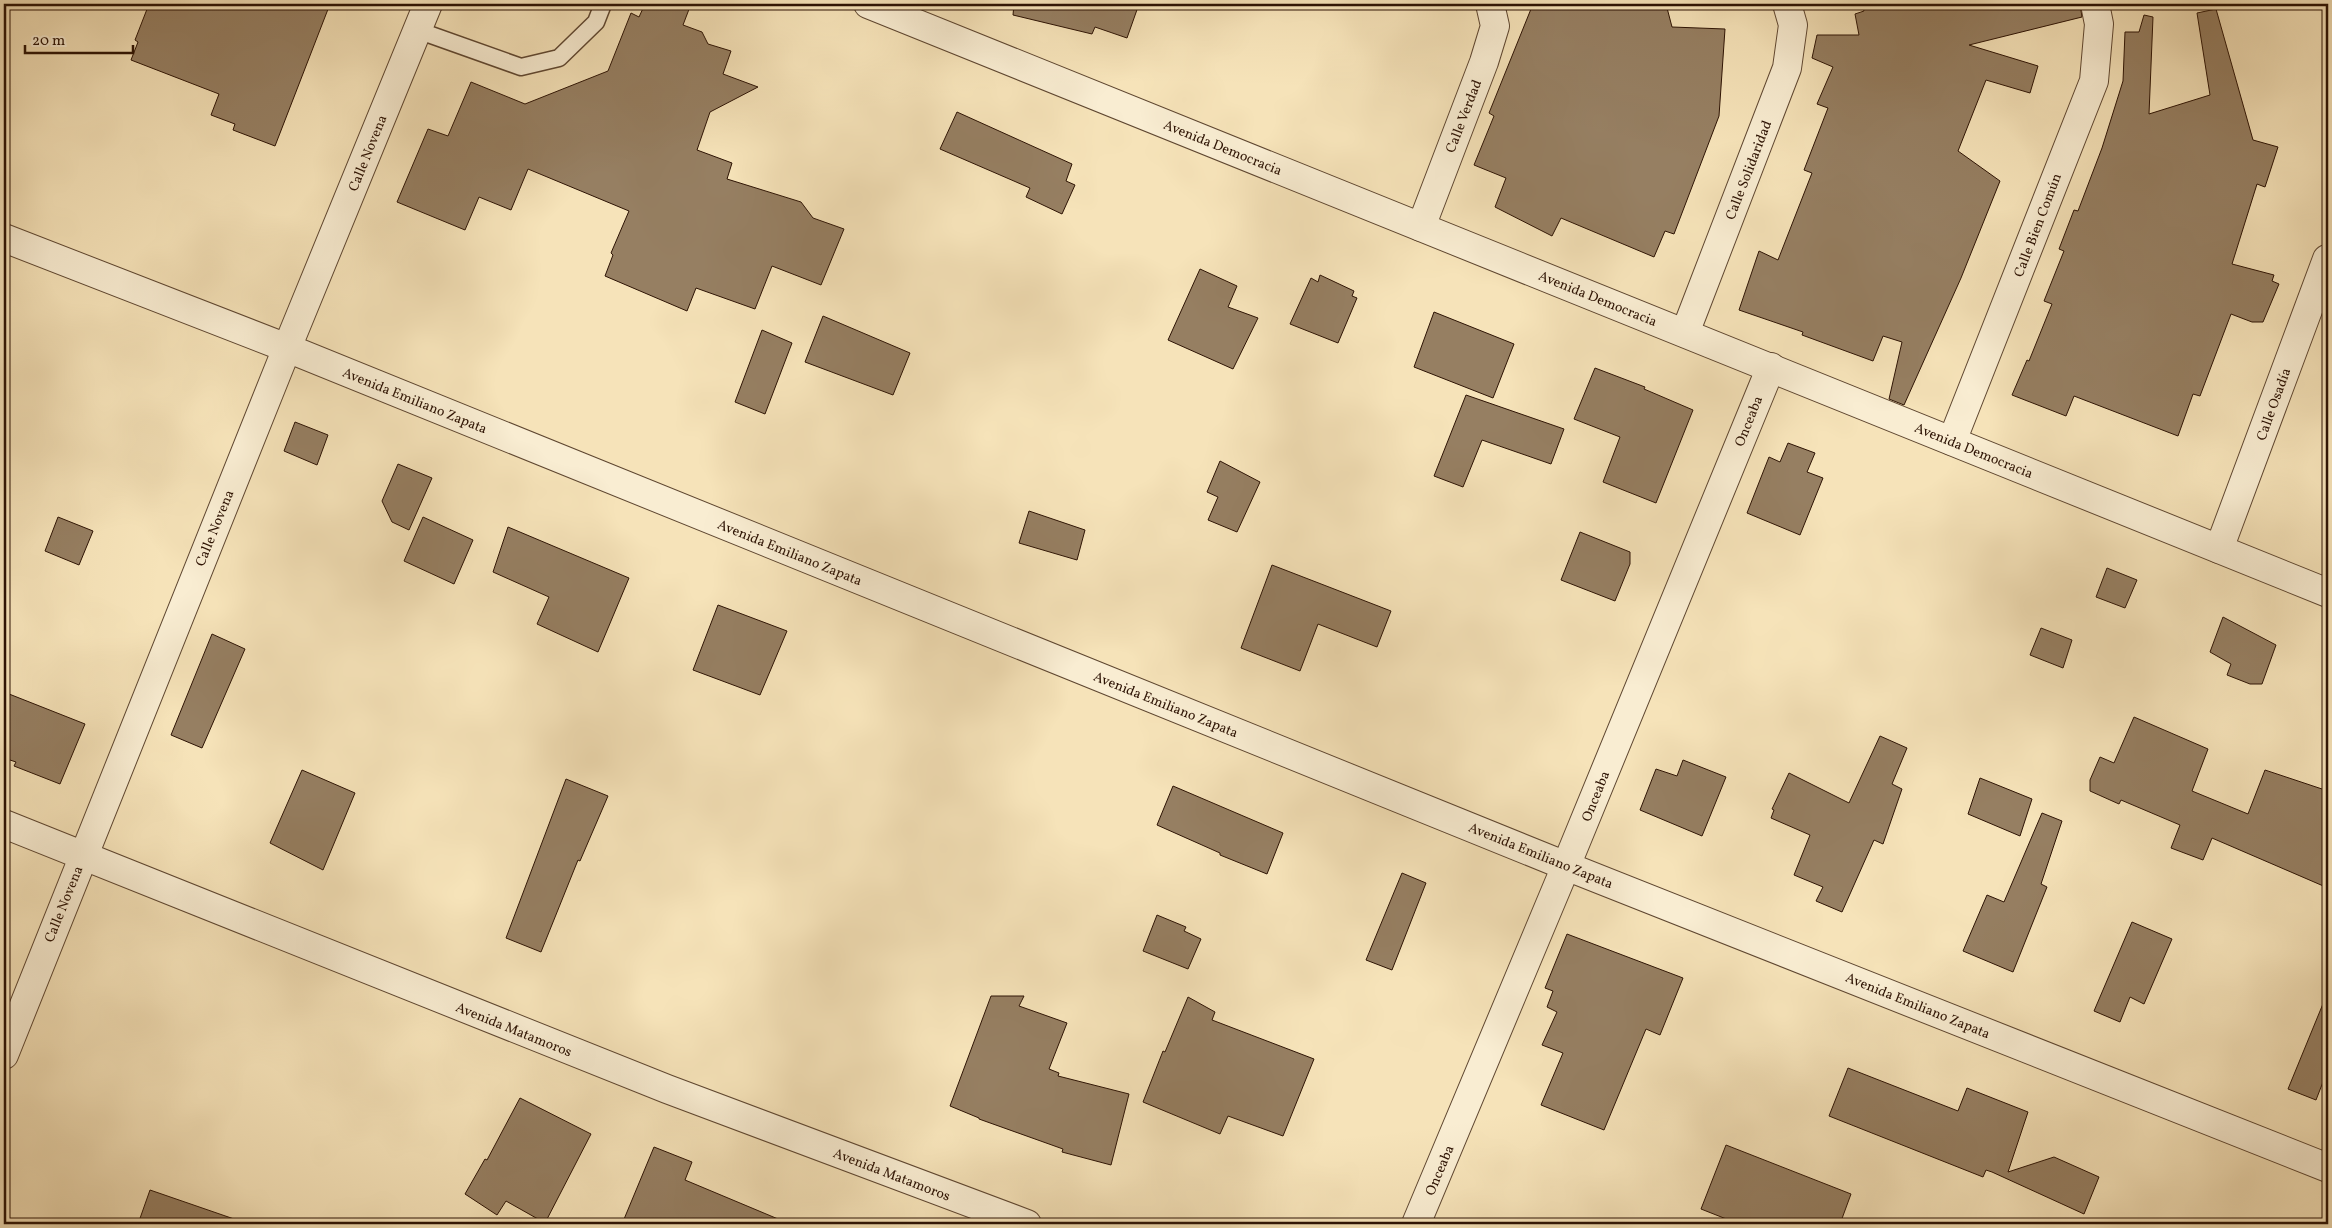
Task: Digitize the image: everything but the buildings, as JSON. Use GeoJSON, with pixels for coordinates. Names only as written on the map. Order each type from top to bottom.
{"type":"FeatureCollection","features":[{"type":"Feature","properties":{"kind":"street","name":"Calle Novena"},"geometry":{"type":"LineString","coordinates":[[4,1055],[287,348],[428,4]]}},
{"type":"Feature","properties":{"kind":"street","name":"Avenida Democracia"},"geometry":{"type":"LineString","coordinates":[[868,4],[1771,366],[2328,593]]}},
{"type":"Feature","properties":{"kind":"street","name":"Calle Verdad"},"geometry":{"type":"LineString","coordinates":[[1421,227],[1484,62],[1495,26],[1490,4]]}},
{"type":"Feature","properties":{"kind":"street","name":"Calle Solidaridad"},"geometry":{"type":"LineString","coordinates":[[1685,333],[1787,68],[1793,25],[1787,4]]}},
{"type":"Feature","properties":{"kind":"street","name":"Calle Bien Común"},"geometry":{"type":"LineString","coordinates":[[1952,441],[2094,81],[2099,24],[2095,4]]}},
{"type":"Feature","properties":{"kind":"street","name":"Avenida Emiliano Zapata"},"geometry":{"type":"LineString","coordinates":[[4,238],[287,348],[1566,866],[2328,1168]]}},
{"type":"Feature","properties":{"kind":"street","name":"Calle Osadía"},"geometry":{"type":"LineString","coordinates":[[2219,549],[2327,259]]}},
{"type":"Feature","properties":{"kind":"street","name":"Onceaba"},"geometry":{"type":"LineString","coordinates":[[1416,1224],[1566,866],[1771,366]]}},
{"type":"Feature","properties":{"kind":"street","name":"Avenida Matamoros"},"geometry":{"type":"LineString","coordinates":[[4,824],[82,857],[666,1089],[1027,1224]]}},
{"type":"Feature","properties":{"kind":"lane"},"geometry":{"type":"LineString","coordinates":[[417,30],[520,67],[559,58],[596,22],[603,4]]}}]}
